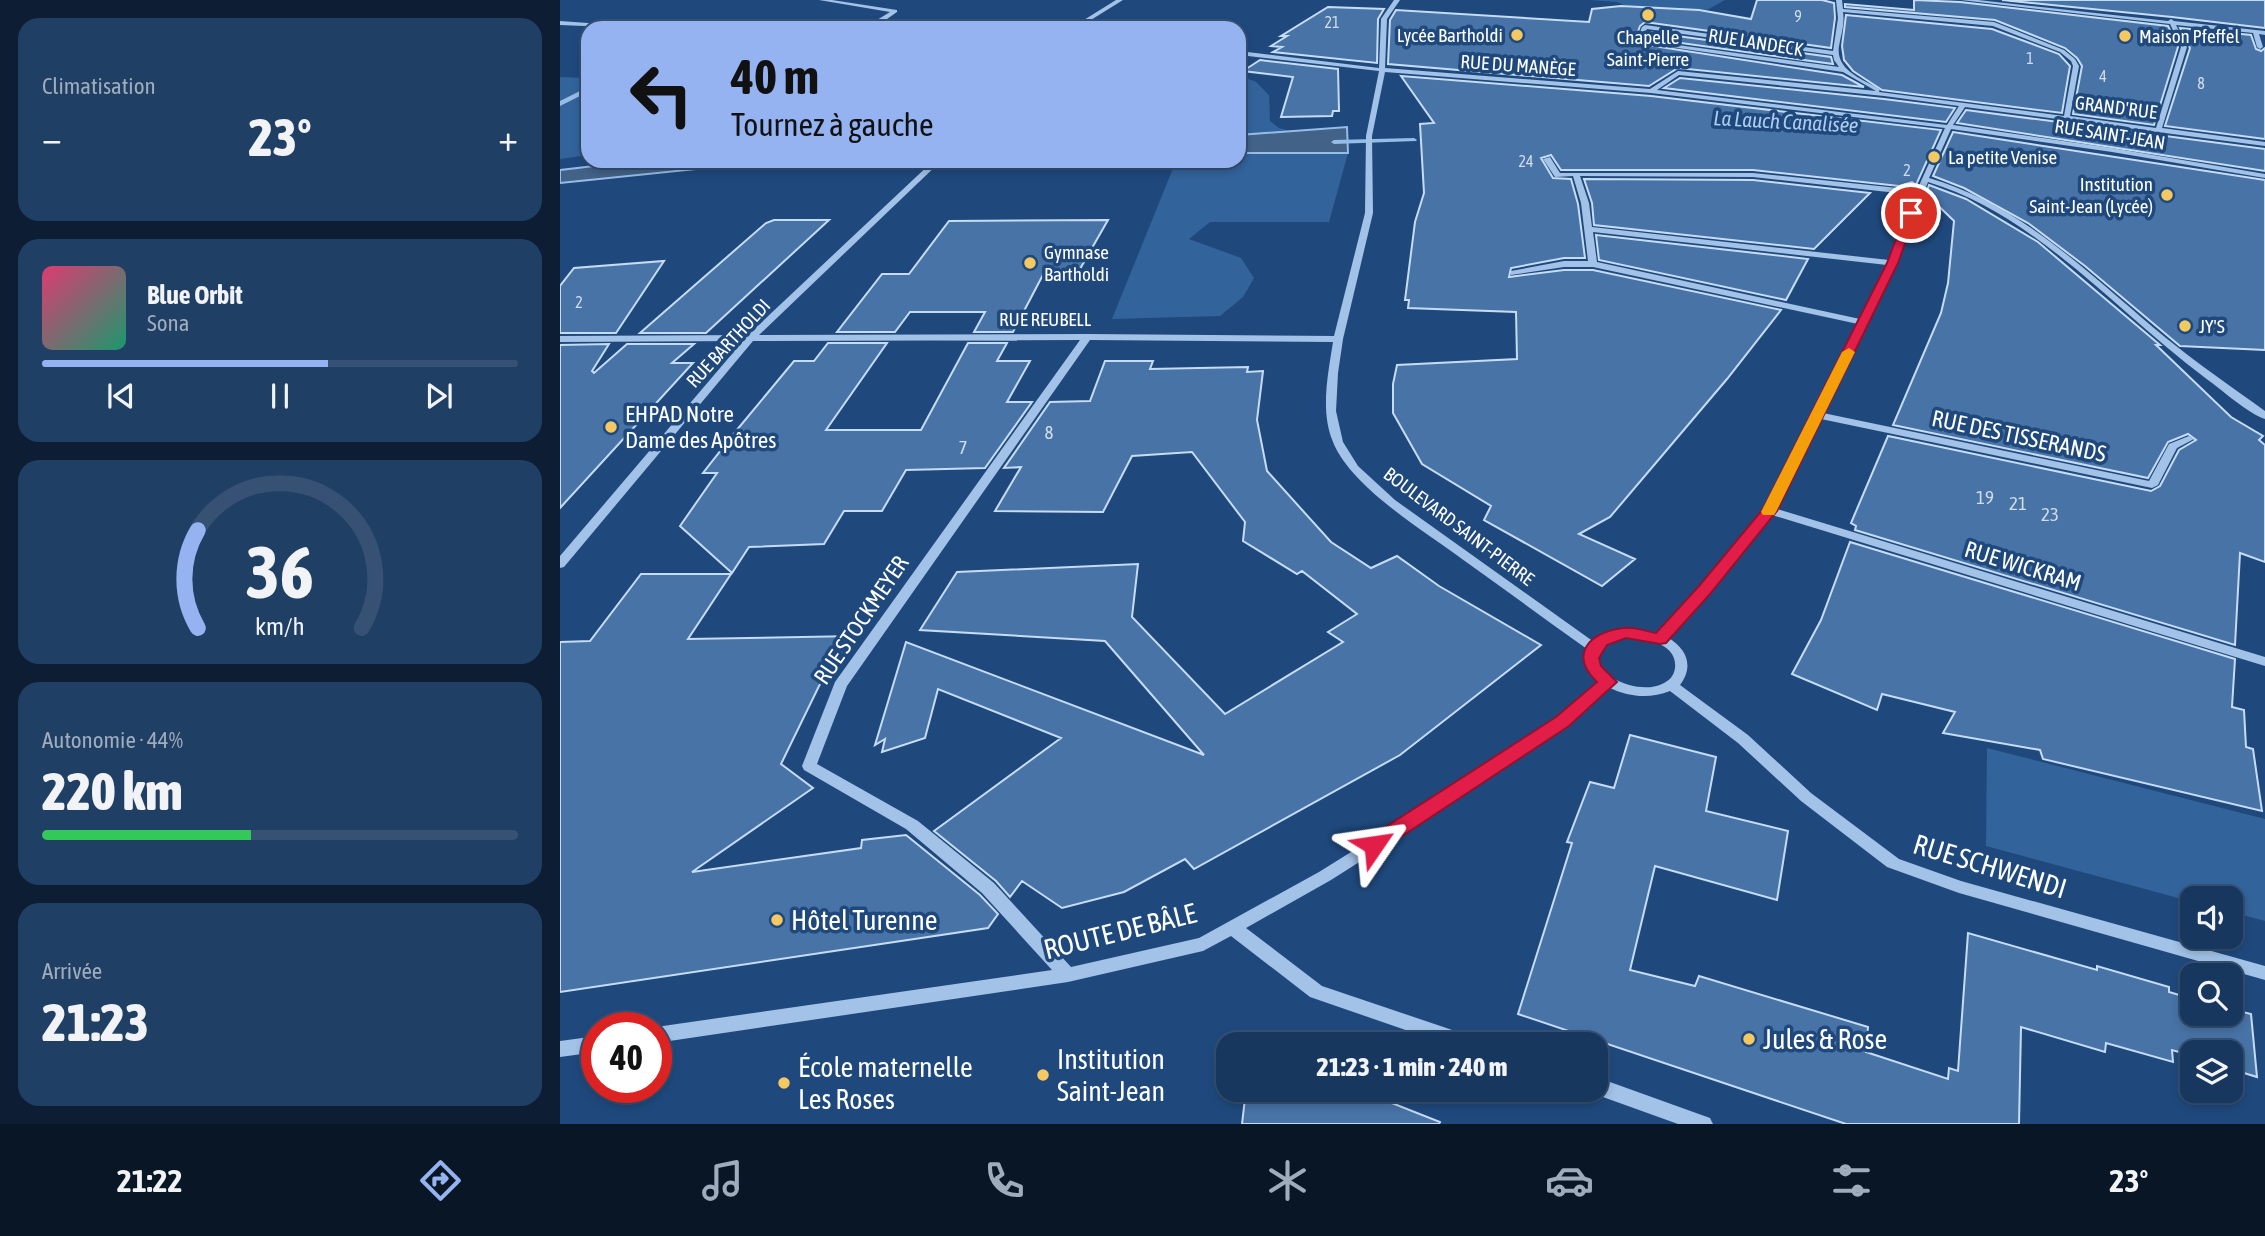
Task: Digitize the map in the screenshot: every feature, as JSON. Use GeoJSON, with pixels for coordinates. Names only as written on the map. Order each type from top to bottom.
{"type":"FeatureCollection","features":[{"type":"Feature","properties":{"kind":"street"},"geometry":{"type":"LineString","coordinates":[[822,0],[895,11],[879,21]]}},
{"type":"Feature","properties":{"kind":"street"},"geometry":{"type":"LineString","coordinates":[[1086,21],[1120,0]]}},
{"type":"Feature","properties":{"kind":"street","name":"BOULEVARD SAINT-PIERRE"},"geometry":{"type":"LineString","coordinates":[[1397,0],[1384,19],[1382,70],[1369,136],[1369,213],[1338,339],[1331,411],[1338,442],[1354,468],[1391,502],[1594,648]]}},
{"type":"Feature","properties":{"kind":"street"},"geometry":{"type":"LineString","coordinates":[[1839,0],[1839,36],[1833,53],[1836,62],[1884,94]]}},
{"type":"Feature","properties":{"kind":"street"},"geometry":{"type":"LineString","coordinates":[[1964,0],[2265,33]]}},
{"type":"Feature","properties":{"kind":"street"},"geometry":{"type":"LineString","coordinates":[[1841,10],[1994,24],[2053,47],[2069,55],[2076,66],[2067,117]]}},
{"type":"Feature","properties":{"kind":"street"},"geometry":{"type":"LineString","coordinates":[[2159,128],[2184,47],[2171,21]]}},
{"type":"Feature","properties":{"kind":"street"},"geometry":{"type":"LineString","coordinates":[[560,23],[581,24]]}},
{"type":"Feature","properties":{"kind":"street","name":"RUE LANDECK"},"geometry":{"type":"LineString","coordinates":[[1833,53],[1645,27],[1638,41],[1845,70]]}},
{"type":"Feature","properties":{"kind":"street"},"geometry":{"type":"LineString","coordinates":[[2255,31],[2260,47]]}},
{"type":"Feature","properties":{"kind":"street","name":"RUE DU MANÈGE"},"geometry":{"type":"LineString","coordinates":[[1246,54],[1382,70],[1651,91],[1949,126]]}},
{"type":"Feature","properties":{"kind":"street","name":"GRAND'RUE"},"geometry":{"type":"LineString","coordinates":[[1651,91],[1678,73],[1884,94],[2265,144]]}},
{"type":"Feature","properties":{"kind":"street"},"geometry":{"type":"LineString","coordinates":[[1660,639],[1705,590],[1770,511],[1892,263],[1927,175],[1949,126],[1963,104]]}},
{"type":"Feature","properties":{"kind":"street","name":"RUE SAINT-JEAN"},"geometry":{"type":"LineString","coordinates":[[1949,126],[2136,153],[2265,176]]}},
{"type":"Feature","properties":{"kind":"street"},"geometry":{"type":"LineString","coordinates":[[1547,159],[1558,175],[1753,175],[1919,193]]}},
{"type":"Feature","properties":{"kind":"street","name":"RUE BARTHOLDI"},"geometry":{"type":"LineString","coordinates":[[560,564],[751,338],[930,168]]}},
{"type":"Feature","properties":{"kind":"street"},"geometry":{"type":"LineString","coordinates":[[1576,174],[1586,203],[1593,264]]}},
{"type":"Feature","properties":{"kind":"street"},"geometry":{"type":"LineString","coordinates":[[1927,175],[1971,195],[2030,231],[2178,351],[2265,416]]}},
{"type":"Feature","properties":{"kind":"street"},"geometry":{"type":"LineString","coordinates":[[1589,229],[1892,263]]}},
{"type":"Feature","properties":{"kind":"street"},"geometry":{"type":"LineString","coordinates":[[1514,273],[1564,264],[1593,264],[1863,322]]}},
{"type":"Feature","properties":{"kind":"street","name":"RUE STOCKMEYER"},"geometry":{"type":"LineString","coordinates":[[1068,975],[988,888],[912,825],[809,766],[840,685],[1087,337]]}},
{"type":"Feature","properties":{"kind":"street"},"geometry":{"type":"LineString","coordinates":[[560,339],[751,338]]}},
{"type":"Feature","properties":{"kind":"street","name":"RUE REUBELL"},"geometry":{"type":"LineString","coordinates":[[751,338],[1338,339]]}},
{"type":"Feature","properties":{"kind":"street","name":"RUE DES TISSERANDS"},"geometry":{"type":"LineString","coordinates":[[1818,415],[2151,485],[2173,446],[2189,439]]}},
{"type":"Feature","properties":{"kind":"street","name":"RUE WICKRAM"},"geometry":{"type":"LineString","coordinates":[[1770,511],[2265,662]]}},
{"type":"Feature","properties":{"kind":"street"},"geometry":{"type":"LineString","coordinates":[[1625,632],[1660,639],[1676,650],[1684,669],[1680,678],[1659,691],[1627,690],[1608,682],[1593,668],[1591,658],[1594,648],[1601,641],[1625,632]]}},
{"type":"Feature","properties":{"kind":"street","name":"ROUTE DE BÂLE"},"geometry":{"type":"LineString","coordinates":[[672,1033],[1068,975],[1203,944],[1325,876],[1484,775],[1562,722],[1608,682]]}},
{"type":"Feature","properties":{"kind":"street","name":"RUE SCHWENDI"},"geometry":{"type":"LineString","coordinates":[[1671,685],[1743,739],[1806,797],[1893,863],[1959,887],[2265,973]]}},
{"type":"Feature","properties":{"kind":"street"},"geometry":{"type":"LineString","coordinates":[[1233,928],[1316,992],[1434,1032]]}},
{"type":"Feature","properties":{"kind":"street"},"geometry":{"type":"LineString","coordinates":[[560,1049],[581,1046]]}},
{"type":"Feature","properties":{"kind":"street"},"geometry":{"type":"LineString","coordinates":[[1608,1090],[1696,1123]]}},
{"type":"Feature","properties":{"kind":"shaded area"},"geometry":{"type":"Polygon","coordinates":[[[1590,0],[1725,0],[1707,10],[1626,6],[1617,2],[1590,0]]]}},
{"type":"Feature","properties":{"kind":"shaded area"},"geometry":{"type":"Polygon","coordinates":[[[560,77],[581,78],[581,156],[560,159],[560,77]]]}},
{"type":"Feature","properties":{"kind":"shaded area"},"geometry":{"type":"Polygon","coordinates":[[[1246,78],[1256,82],[1269,95],[1270,121],[1279,128],[1294,132],[1246,135],[1246,78]]]}},
{"type":"Feature","properties":{"kind":"shaded area"},"geometry":{"type":"Polygon","coordinates":[[[1347,127],[1348,153],[1246,153],[1246,134],[1347,127]]]}},
{"type":"Feature","properties":{"kind":"shaded area"},"geometry":{"type":"Polygon","coordinates":[[[1246,153],[1348,153],[1329,222],[1210,222],[1189,239],[1241,258],[1254,278],[1243,297],[1220,316],[1112,319],[1173,168],[1246,168],[1246,153]]]}},
{"type":"Feature","properties":{"kind":"shaded area"},"geometry":{"type":"Polygon","coordinates":[[[581,168],[706,168],[560,183],[560,170],[581,168]]]}},
{"type":"Feature","properties":{"kind":"shaded area"},"geometry":{"type":"Polygon","coordinates":[[[1987,748],[2265,819],[2265,921],[2243,915],[2243,886],[2180,886],[2180,898],[1986,846],[1987,748]]]}},
{"type":"Feature","properties":{"kind":"building","name":"Lycée Bartholdi"},"geometry":{"type":"Polygon","coordinates":[[[1757,0],[1822,0],[1834,3],[1831,48],[1645,22],[1640,26],[1634,43],[1842,75],[1864,87],[1678,68],[1649,86],[1388,64],[1390,20],[1396,10],[1589,22],[1592,9],[1621,6],[1699,10],[1751,19],[1757,0]]]}},
{"type":"Feature","properties":{"kind":"building"},"geometry":{"type":"Polygon","coordinates":[[[1914,0],[1960,2],[2168,26],[2178,47],[2154,125],[2073,114],[2082,66],[2077,58],[2065,48],[1995,20],[1845,7],[1845,4],[1914,10],[1914,0]]]}},
{"type":"Feature","properties":{"kind":"building"},"geometry":{"type":"Polygon","coordinates":[[[2002,0],[2265,0],[2265,28],[2172,17],[2002,0]]]}},
{"type":"Feature","properties":{"kind":"building"},"geometry":{"type":"Polygon","coordinates":[[[1328,7],[1384,9],[1378,19],[1377,63],[1273,52],[1282,47],[1271,46],[1287,36],[1281,36],[1328,7]]]}},
{"type":"Feature","properties":{"kind":"building"},"geometry":{"type":"Polygon","coordinates":[[[1846,15],[1992,29],[2059,54],[2070,66],[2062,113],[1882,90],[1853,71],[1844,60],[1842,46],[1846,15]]]}},
{"type":"Feature","properties":{"kind":"building"},"geometry":{"type":"Polygon","coordinates":[[[2180,28],[2251,35],[2256,49],[2261,51],[2265,48],[2265,139],[2165,126],[2190,48],[2180,28]]]}},
{"type":"Feature","properties":{"kind":"building"},"geometry":{"type":"Polygon","coordinates":[[[1648,32],[1831,57],[1833,64],[1645,38],[1648,32]]]}},
{"type":"Feature","properties":{"kind":"building"},"geometry":{"type":"Polygon","coordinates":[[[1260,60],[1338,69],[1339,111],[1333,111],[1332,116],[1281,117],[1293,77],[1246,71],[1260,60]]]}},
{"type":"Feature","properties":{"kind":"building"},"geometry":{"type":"Polygon","coordinates":[[[1401,76],[1651,96],[1941,130],[1916,185],[1912,182],[1899,186],[1753,170],[1561,170],[1551,155],[1541,158],[1553,178],[1571,179],[1578,204],[1585,258],[1564,258],[1511,268],[1509,277],[1564,270],[1593,270],[1781,310],[1727,379],[1610,517],[1579,534],[1635,559],[1602,586],[1484,520],[1491,506],[1422,464],[1393,413],[1393,384],[1397,365],[1517,359],[1516,312],[1408,308],[1409,300],[1405,300],[1415,222],[1424,193],[1420,124],[1434,123],[1401,76]]]}},
{"type":"Feature","properties":{"kind":"building"},"geometry":{"type":"Polygon","coordinates":[[[1680,78],[1955,108],[1946,122],[1664,88],[1680,78]]]}},
{"type":"Feature","properties":{"kind":"building"},"geometry":{"type":"Polygon","coordinates":[[[1966,110],[2265,149],[2265,171],[1957,123],[1966,110]]]}},
{"type":"Feature","properties":{"kind":"building"},"geometry":{"type":"Polygon","coordinates":[[[1953,132],[2265,180],[2265,350],[2180,346],[2085,266],[2028,223],[1964,188],[1933,176],[1953,132]]]}},
{"type":"Feature","properties":{"kind":"building"},"geometry":{"type":"Polygon","coordinates":[[[1584,179],[1753,180],[1870,193],[1814,249],[1594,225],[1592,203],[1584,179]]]}},
{"type":"Feature","properties":{"kind":"building"},"geometry":{"type":"Polygon","coordinates":[[[1929,185],[1966,199],[2038,242],[2160,345],[2156,345],[2231,417],[2263,436],[2259,440],[2265,445],[2265,562],[2240,553],[2235,645],[1855,530],[1856,526],[1851,523],[1888,436],[2151,491],[2160,486],[2179,450],[2196,440],[2188,434],[2168,442],[2148,478],[1893,425],[1941,313],[1948,283],[1954,221],[1926,194],[1929,185]]]}},
{"type":"Feature","properties":{"kind":"building"},"geometry":{"type":"Polygon","coordinates":[[[774,220],[829,220],[706,333],[640,333],[766,223],[774,220]]]}},
{"type":"Feature","properties":{"kind":"building","name":"Gymnase Bartholdi"},"geometry":{"type":"Polygon","coordinates":[[[1108,220],[1080,269],[1046,269],[1013,332],[974,332],[985,312],[910,312],[895,332],[837,332],[882,274],[909,274],[949,221],[1108,220]]]}},
{"type":"Feature","properties":{"kind":"building"},"geometry":{"type":"Polygon","coordinates":[[[1596,235],[1808,259],[1786,300],[1599,260],[1596,235]]]}},
{"type":"Feature","properties":{"kind":"building"},"geometry":{"type":"Polygon","coordinates":[[[664,261],[616,333],[560,333],[560,286],[574,268],[664,261]]]}},
{"type":"Feature","properties":{"kind":"building"},"geometry":{"type":"Polygon","coordinates":[[[828,343],[887,343],[826,430],[921,430],[968,343],[1007,343],[997,361],[1030,361],[1007,402],[1032,402],[985,468],[906,470],[882,511],[844,511],[824,544],[749,547],[732,573],[680,526],[717,473],[703,473],[736,431],[794,361],[814,361],[828,343]]]}},
{"type":"Feature","properties":{"kind":"building"},"geometry":{"type":"Polygon","coordinates":[[[609,344],[592,371],[594,373],[627,344],[694,344],[672,363],[693,363],[560,508],[560,345],[609,344]]]}},
{"type":"Feature","properties":{"kind":"building"},"geometry":{"type":"Polygon","coordinates":[[[1105,361],[1153,361],[1150,369],[1248,367],[1247,372],[1263,371],[1257,420],[1267,471],[1331,542],[1371,568],[1397,556],[1439,586],[1541,645],[1400,755],[1194,869],[1185,859],[1124,892],[1062,908],[1022,881],[1010,897],[996,881],[934,831],[1061,738],[938,689],[925,738],[882,752],[885,739],[875,745],[906,642],[1204,755],[1105,641],[920,630],[957,572],[1138,564],[1132,617],[1225,714],[1343,642],[1328,632],[1357,614],[1302,571],[1297,574],[1243,541],[1245,522],[1192,452],[1132,456],[1103,512],[995,511],[1021,467],[1004,468],[1050,402],[1090,401],[1105,361]]]}},
{"type":"Feature","properties":{"kind":"building"},"geometry":{"type":"Polygon","coordinates":[[[1850,542],[2235,659],[2232,707],[2244,710],[2246,747],[2253,749],[2262,811],[2043,759],[2040,750],[1943,733],[1955,712],[1882,694],[1877,710],[1792,674],[1821,620],[1850,542]]]}},
{"type":"Feature","properties":{"kind":"building"},"geometry":{"type":"Polygon","coordinates":[[[641,574],[731,574],[688,639],[854,636],[819,686],[781,764],[813,788],[692,872],[861,848],[862,840],[906,835],[980,895],[998,914],[988,928],[560,992],[560,642],[590,641],[641,574]]]}},
{"type":"Feature","properties":{"kind":"building"},"geometry":{"type":"Polygon","coordinates":[[[1630,735],[1716,757],[1706,811],[1788,831],[1777,900],[1655,866],[1630,970],[1695,986],[1699,976],[1868,1027],[1866,1052],[1948,1079],[1949,1068],[1958,1071],[1968,933],[2097,970],[2097,966],[2169,987],[2169,992],[2180,995],[2180,1026],[2243,1026],[2243,1012],[2251,1014],[2257,1077],[2243,1073],[2243,1040],[2180,1040],[2180,1052],[2172,1050],[2173,1062],[2106,1043],[2105,1052],[2021,1027],[2019,1124],[1846,1124],[1608,1044],[1608,1032],[1572,1032],[1518,1014],[1572,843],[1567,842],[1590,782],[1614,788],[1630,735]]]}},
{"type":"Feature","properties":{"kind":"building"},"geometry":{"type":"Polygon","coordinates":[[[1245,1102],[1389,1102],[1440,1122],[1439,1124],[1242,1124],[1245,1102]]]}},
{"type":"Feature","properties":{"kind":"waterway"},"geometry":{"type":"LineString","coordinates":[[560,104],[581,93]]}},
{"type":"Feature","properties":{"kind":"waterway","name":"La Lauch Canalisée"},"geometry":{"type":"LineString","coordinates":[[1334,142],[1414,140]]}},
{"type":"Feature","properties":{"kind":"slow traffic"},"geometry":{"type":"LineString","coordinates":[[1769,512],[1849,352]]}},
{"type":"Feature","properties":{"kind":"place","name":"Chapelle Saint-Pierre"},"geometry":{"type":"Point","coordinates":[1648,15]}},
{"type":"Feature","properties":{"kind":"place","name":"Lycée Bartholdi"},"geometry":{"type":"Point","coordinates":[1517,35]}},
{"type":"Feature","properties":{"kind":"place","name":"Maison Pfeffel"},"geometry":{"type":"Point","coordinates":[2125,36]}},
{"type":"Feature","properties":{"kind":"place","name":"La petite Venise"},"geometry":{"type":"Point","coordinates":[1934,157]}},
{"type":"Feature","properties":{"kind":"place","name":"Institution Saint-Jean (Lycée)"},"geometry":{"type":"Point","coordinates":[2167,195]}},
{"type":"Feature","properties":{"kind":"place","name":"Gymnase Bartholdi"},"geometry":{"type":"Point","coordinates":[1030,263]}},
{"type":"Feature","properties":{"kind":"place","name":"JY'S"},"geometry":{"type":"Point","coordinates":[2185,326]}},
{"type":"Feature","properties":{"kind":"place","name":"EHPAD Notre Dame des Apôtres"},"geometry":{"type":"Point","coordinates":[611,427]}},
{"type":"Feature","properties":{"kind":"place","name":"Hôtel Turenne"},"geometry":{"type":"Point","coordinates":[777,920]}},
{"type":"Feature","properties":{"kind":"place","name":"Jules & Rose"},"geometry":{"type":"Point","coordinates":[1749,1039]}},
{"type":"Feature","properties":{"kind":"place","name":"Institution Saint-Jean"},"geometry":{"type":"Point","coordinates":[1043,1075]}},
{"type":"Feature","properties":{"kind":"place","name":"École maternelle Les Roses"},"geometry":{"type":"Point","coordinates":[784,1083]}},
{"type":"Feature","properties":{"kind":"route"},"geometry":{"type":"LineString","coordinates":[[1374,845],[1562,722],[1608,682],[1593,668],[1591,658],[1594,648],[1601,641],[1625,632],[1660,639],[1705,590],[1770,511],[1892,263],[1911,213]]}}]}
